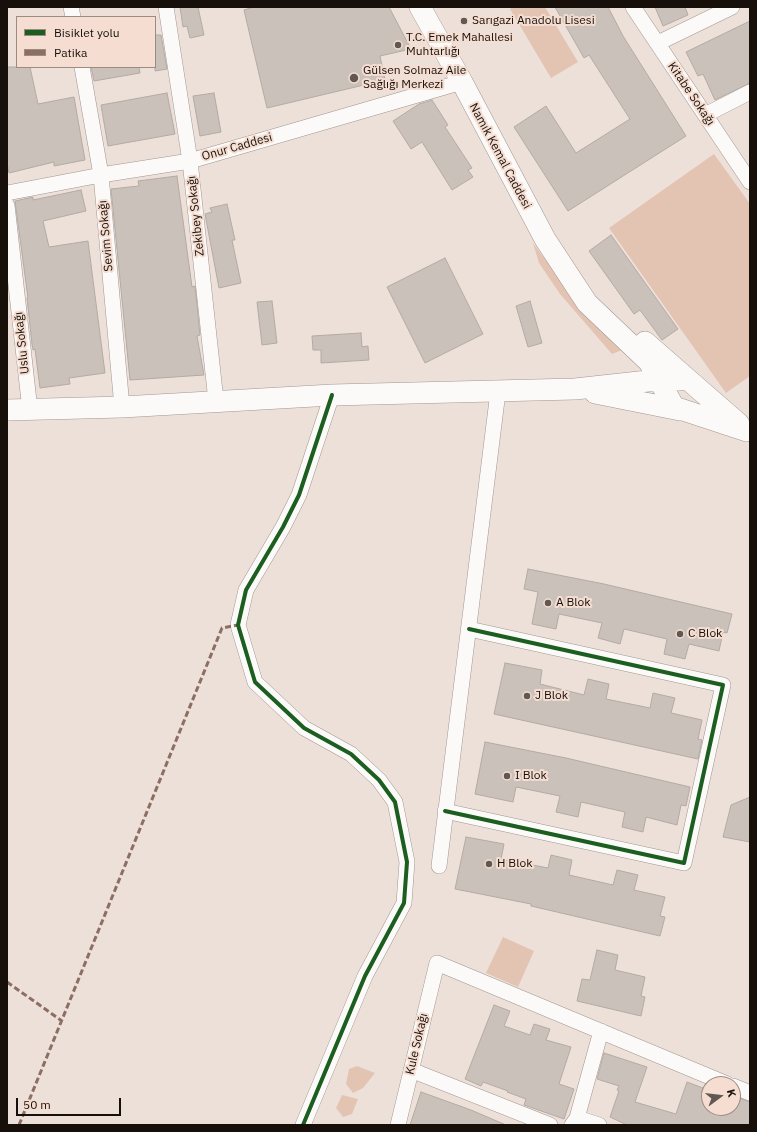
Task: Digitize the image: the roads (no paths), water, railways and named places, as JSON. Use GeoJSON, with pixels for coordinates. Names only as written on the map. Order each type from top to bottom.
{"type":"FeatureCollection","features":[{"type":"Feature","properties":{"kind":"main road","name":"Namık Kemal Caddesi"},"geometry":{"type":"LineString","coordinates":[[420,7],[462,82],[545,240],[587,303],[649,362],[682,382],[749,431]]}},
{"type":"Feature","properties":{"kind":"main road","name":"Namık Kemal Caddesi"},"geometry":{"type":"LineString","coordinates":[[573,281],[682,382]]}},
{"type":"Feature","properties":{"kind":"main road","name":"Namık Kemal Caddesi"},"geometry":{"type":"LineString","coordinates":[[678,407],[682,382]]}},
{"type":"Feature","properties":{"kind":"main road"},"geometry":{"type":"LineString","coordinates":[[7,410],[122,407],[332,395],[575,390],[682,382],[700,394],[698,404],[691,410],[575,390]]}},
{"type":"Feature","properties":{"kind":"main road"},"geometry":{"type":"LineString","coordinates":[[678,407],[749,431]]}},
{"type":"Feature","properties":{"kind":"street","name":"Zekibey Sokağı"},"geometry":{"type":"LineString","coordinates":[[166,7],[190,161],[216,401]]}},
{"type":"Feature","properties":{"kind":"street","name":"Kitabe Sokağı"},"geometry":{"type":"LineString","coordinates":[[633,7],[705,115],[748,175]]}},
{"type":"Feature","properties":{"kind":"street"},"geometry":{"type":"LineString","coordinates":[[658,43],[732,7]]}},
{"type":"Feature","properties":{"kind":"street","name":"Sevim Sokağı"},"geometry":{"type":"LineString","coordinates":[[82,68],[101,175],[122,407]]}},
{"type":"Feature","properties":{"kind":"street","name":"Onur Caddesi"},"geometry":{"type":"LineString","coordinates":[[7,193],[101,175],[190,161],[462,82]]}},
{"type":"Feature","properties":{"kind":"street"},"geometry":{"type":"LineString","coordinates":[[705,115],[750,92]]}},
{"type":"Feature","properties":{"kind":"street","name":"Uslu Sokağı"},"geometry":{"type":"LineString","coordinates":[[7,205],[30,410]]}},
{"type":"Feature","properties":{"kind":"street"},"geometry":{"type":"LineString","coordinates":[[439,866],[498,392]]}},
{"type":"Feature","properties":{"kind":"street"},"geometry":{"type":"LineString","coordinates":[[303,1125],[365,976],[404,903],[407,862],[395,802],[379,780],[351,754],[304,728],[255,682],[238,625],[246,590],[283,527],[299,496],[332,395]]}},
{"type":"Feature","properties":{"kind":"street"},"geometry":{"type":"LineString","coordinates":[[445,811],[684,863],[723,685],[469,629]]}},
{"type":"Feature","properties":{"kind":"street","name":"Kule Sokağı"},"geometry":{"type":"LineString","coordinates":[[398,1125],[437,963],[601,1031]]}},
{"type":"Feature","properties":{"kind":"street"},"geometry":{"type":"LineString","coordinates":[[599,1125],[575,1121],[601,1031],[708,1076]]}},
{"type":"Feature","properties":{"kind":"street"},"geometry":{"type":"LineString","coordinates":[[411,1070],[550,1125]]}},
{"type":"Feature","properties":{"kind":"place","name":"Sarıgazi Anadolu Lisesi"},"geometry":{"type":"Point","coordinates":[464,21]}},
{"type":"Feature","properties":{"kind":"place","name":"T.C. Emek Mahallesi Muhtarlığı"},"geometry":{"type":"Point","coordinates":[398,45]}},
{"type":"Feature","properties":{"kind":"place","name":"Gülsen Solmaz Aile Sağlığı Merkezi"},"geometry":{"type":"Point","coordinates":[354,78]}},
{"type":"Feature","properties":{"kind":"place","name":"A Blok"},"geometry":{"type":"Point","coordinates":[548,603]}},
{"type":"Feature","properties":{"kind":"place","name":"C Blok"},"geometry":{"type":"Point","coordinates":[680,634]}},
{"type":"Feature","properties":{"kind":"place","name":"J Blok"},"geometry":{"type":"Point","coordinates":[527,696]}},
{"type":"Feature","properties":{"kind":"place","name":"I Blok"},"geometry":{"type":"Point","coordinates":[507,776]}},
{"type":"Feature","properties":{"kind":"place","name":"H Blok"},"geometry":{"type":"Point","coordinates":[489,864]}}]}
